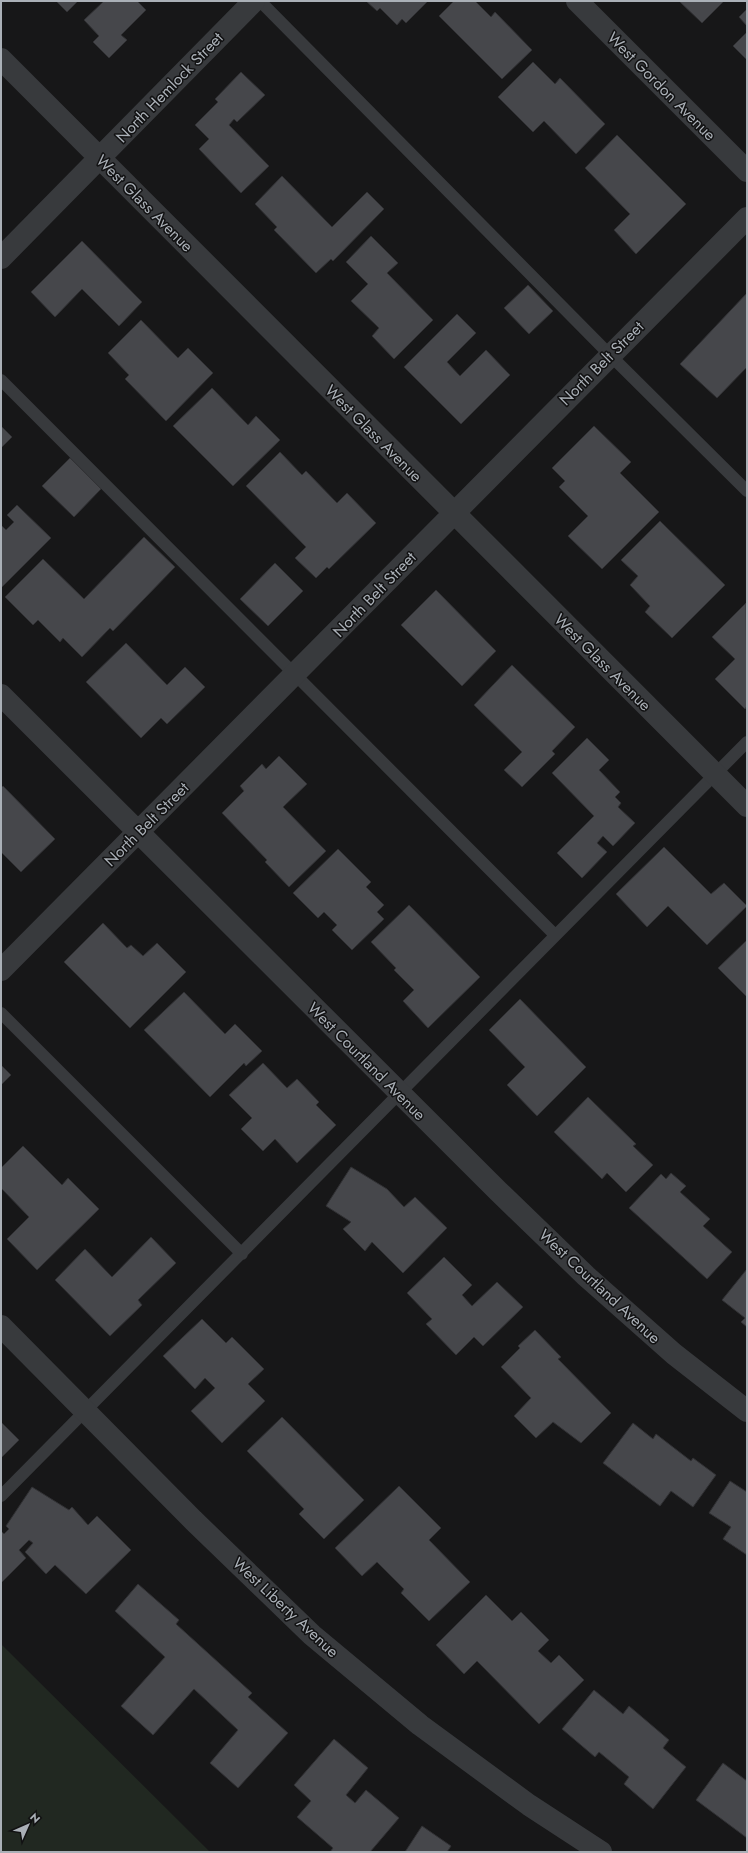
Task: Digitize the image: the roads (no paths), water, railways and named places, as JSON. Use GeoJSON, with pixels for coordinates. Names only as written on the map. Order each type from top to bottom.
{"type":"FeatureCollection","features":[{"type":"Feature","properties":{"kind":"street","name":"North Hemlock Street"},"geometry":{"type":"LineString","coordinates":[[1,258],[254,1]]}},
{"type":"Feature","properties":{"kind":"street","name":"West Gordon Avenue"},"geometry":{"type":"LineString","coordinates":[[577,1],[747,172]]}},
{"type":"Feature","properties":{"kind":"street","name":"West Glass Avenue"},"geometry":{"type":"LineString","coordinates":[[1,59],[747,806]]}},
{"type":"Feature","properties":{"kind":"street","name":"North Belt Street"},"geometry":{"type":"LineString","coordinates":[[1,970],[747,218]]}},
{"type":"Feature","properties":{"kind":"street","name":"West Courtland Avenue"},"geometry":{"type":"LineString","coordinates":[[1,695],[399,1093],[586,1276],[674,1354],[747,1411]]}},
{"type":"Feature","properties":{"kind":"street","name":"West Liberty Avenue"},"geometry":{"type":"LineString","coordinates":[[1,1326],[193,1520],[318,1640],[420,1725],[529,1805],[601,1852]]}},
{"type":"Feature","properties":{"kind":"lane"},"geometry":{"type":"LineString","coordinates":[[260,1],[610,355],[747,491]]}},
{"type":"Feature","properties":{"kind":"lane"},"geometry":{"type":"LineString","coordinates":[[1,380],[296,673],[555,935]]}},
{"type":"Feature","properties":{"kind":"lane"},"geometry":{"type":"LineString","coordinates":[[1,1496],[747,742]]}},
{"type":"Feature","properties":{"kind":"lane"},"geometry":{"type":"LineString","coordinates":[[1,1013],[242,1254]]}}]}
